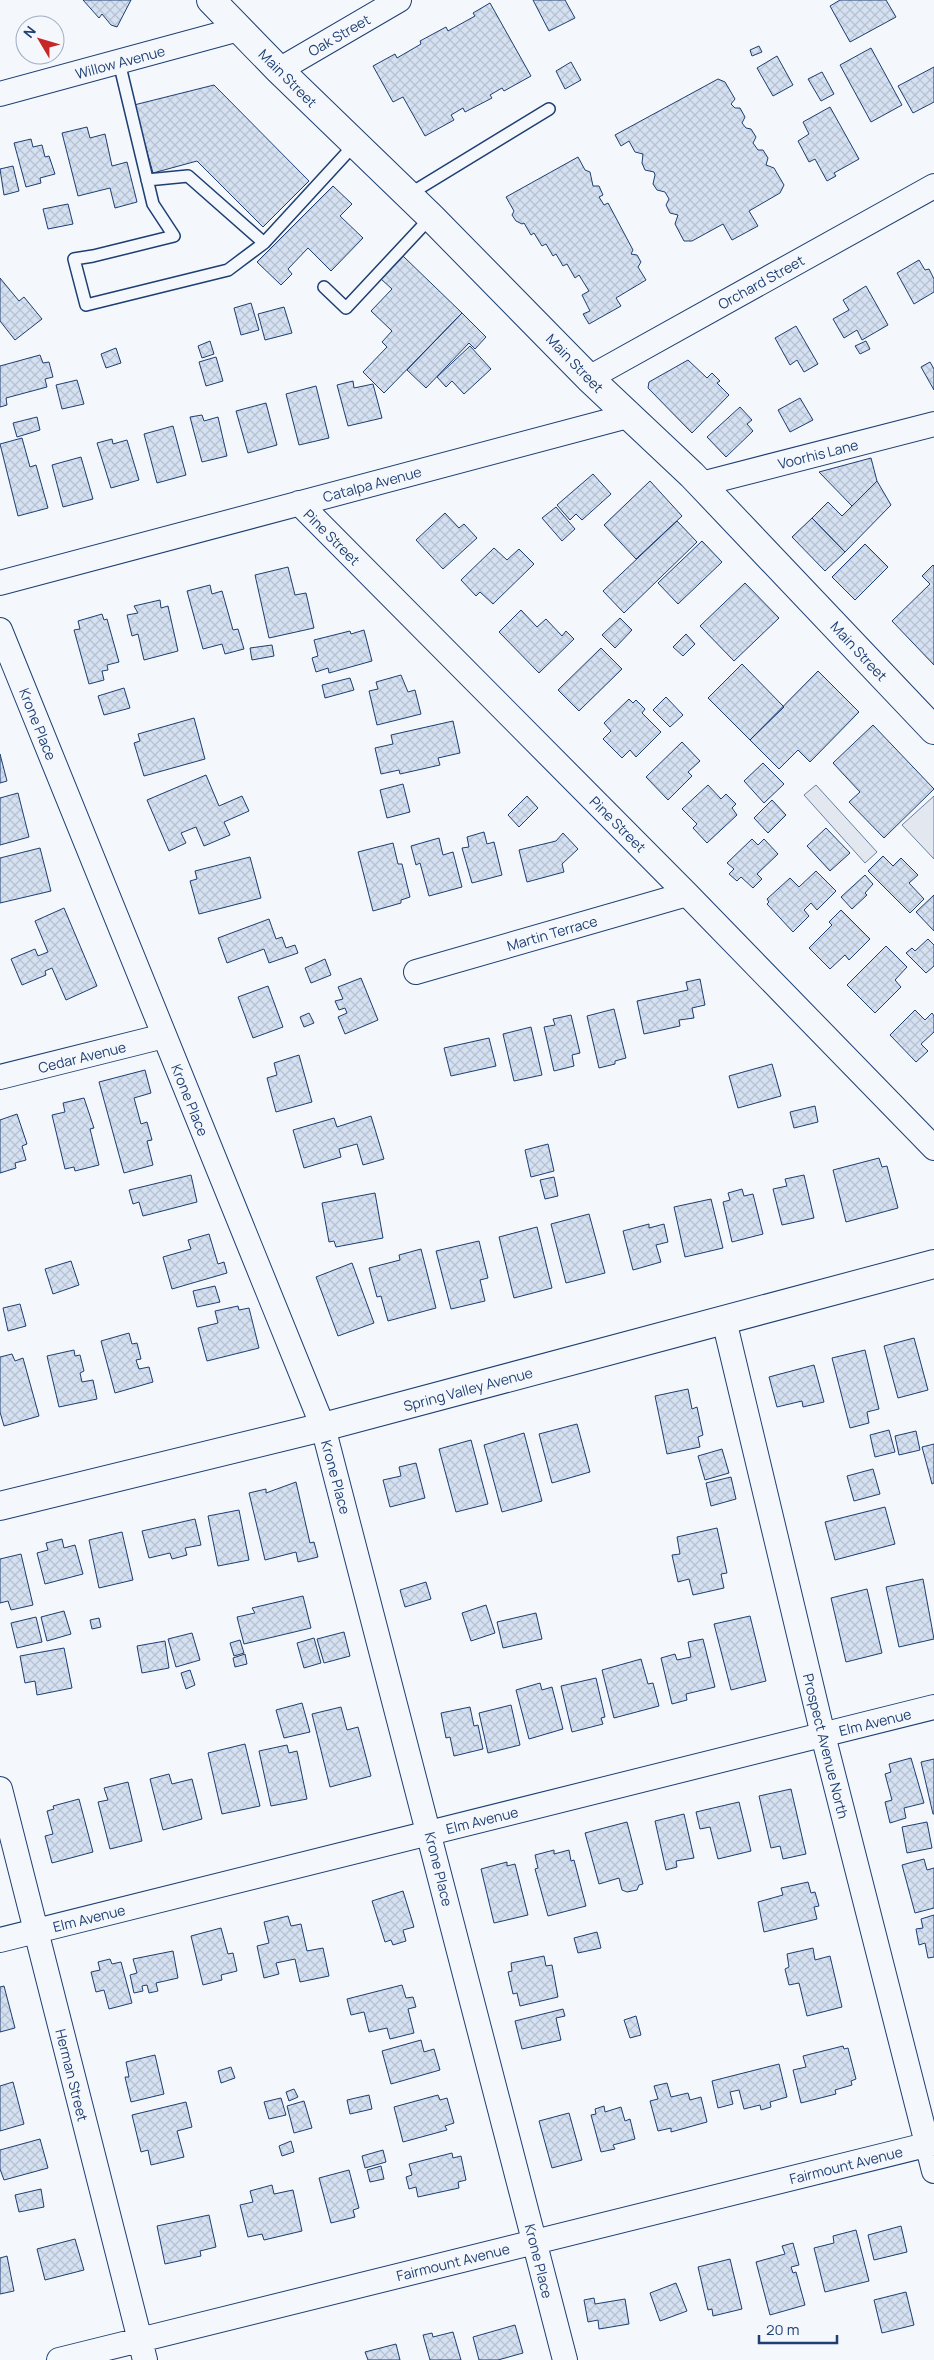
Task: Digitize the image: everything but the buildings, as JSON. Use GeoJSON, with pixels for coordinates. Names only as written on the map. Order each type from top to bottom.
{"type":"FeatureCollection","features":[{"type":"Feature","properties":{"kind":"street","name":"Main Street"},"geometry":{"type":"LineString","coordinates":[[211,0],[279,70],[431,217],[589,378],[701,484],[934,730]]}},
{"type":"Feature","properties":{"kind":"street","name":"Oak Street"},"geometry":{"type":"LineString","coordinates":[[279,70],[399,0]]}},
{"type":"Feature","properties":{"kind":"street","name":"Willow Avenue"},"geometry":{"type":"LineString","coordinates":[[0,94],[239,29]]}},
{"type":"Feature","properties":{"kind":"street","name":"Orchard Street"},"geometry":{"type":"LineString","coordinates":[[589,378],[934,186]]}},
{"type":"Feature","properties":{"kind":"street","name":"Catalpa Avenue"},"geometry":{"type":"LineString","coordinates":[[0,583],[628,416]]}},
{"type":"Feature","properties":{"kind":"street","name":"Voorhis Lane"},"geometry":{"type":"LineString","coordinates":[[701,484],[934,424]]}},
{"type":"Feature","properties":{"kind":"street","name":"Pine Street"},"geometry":{"type":"LineString","coordinates":[[299,503],[687,894],[934,1148]]}},
{"type":"Feature","properties":{"kind":"street","name":"Krone Place"},"geometry":{"type":"LineString","coordinates":[[0,630],[323,1427],[564,2360]]}},
{"type":"Feature","properties":{"kind":"street","name":"Martin Terrace"},"geometry":{"type":"LineString","coordinates":[[416,972],[687,894]]}},
{"type":"Feature","properties":{"kind":"street","name":"Cedar Avenue"},"geometry":{"type":"LineString","coordinates":[[0,1077],[164,1036]]}},
{"type":"Feature","properties":{"kind":"street","name":"Spring Valley Avenue"},"geometry":{"type":"LineString","coordinates":[[0,1506],[323,1427],[934,1264]]}},
{"type":"Feature","properties":{"kind":"street","name":"Prospect Avenue North"},"geometry":{"type":"LineString","coordinates":[[724,1320],[823,1735],[931,2144],[934,2171]]}},
{"type":"Feature","properties":{"kind":"street","name":"Elm Avenue"},"geometry":{"type":"LineString","coordinates":[[0,1940],[934,1707]]}},
{"type":"Feature","properties":{"kind":"street","name":"Herman Street"},"geometry":{"type":"LineString","coordinates":[[0,1789],[143,2350]]}},
{"type":"Feature","properties":{"kind":"street","name":"Fairmount Avenue"},"geometry":{"type":"LineString","coordinates":[[59,2360],[143,2350],[534,2242],[931,2144]]}},
{"type":"Feature","properties":{"kind":"lane"},"geometry":{"type":"LineString","coordinates":[[118,62],[153,204],[174,236],[74,259],[86,305],[228,270],[264,243],[355,144]]}},
{"type":"Feature","properties":{"kind":"lane"},"geometry":{"type":"LineString","coordinates":[[408,195],[550,109]]}},
{"type":"Feature","properties":{"kind":"lane"},"geometry":{"type":"LineString","coordinates":[[147,180],[188,176],[264,243]]}},
{"type":"Feature","properties":{"kind":"lane"},"geometry":{"type":"LineString","coordinates":[[324,287],[346,308],[431,217]]}},
{"type":"Feature","properties":{"kind":"shaded area"},"geometry":{"type":"Polygon","coordinates":[[[816,785],[877,852],[865,863],[804,795],[816,785]]]}},
{"type":"Feature","properties":{"kind":"shaded area"},"geometry":{"type":"Polygon","coordinates":[[[934,796],[934,859],[902,825],[934,796]]]}}]}
